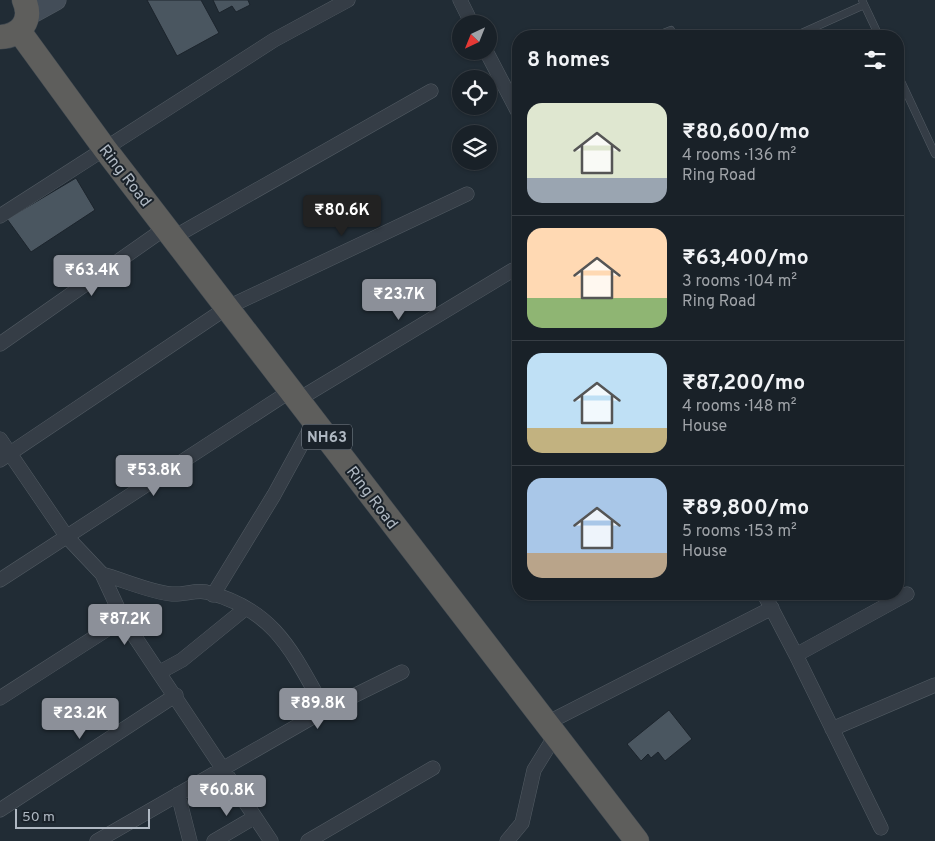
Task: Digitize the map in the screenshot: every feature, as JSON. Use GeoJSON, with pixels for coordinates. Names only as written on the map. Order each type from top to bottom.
{"type":"FeatureCollection","features":[{"type":"Feature","properties":{"kind":"highway","name":"Ring Road"},"geometry":{"type":"LineString","coordinates":[[18,21],[105,149],[296,394],[550,730],[637,841]]}},
{"type":"Feature","properties":{"kind":"main road"},"geometry":{"type":"LineString","coordinates":[[18,21],[56,0]]}},
{"type":"Feature","properties":{"kind":"street"},"geometry":{"type":"LineString","coordinates":[[0,216],[274,40],[348,0]]}},
{"type":"Feature","properties":{"kind":"street"},"geometry":{"type":"LineString","coordinates":[[460,0],[468,15]]}},
{"type":"Feature","properties":{"kind":"street"},"geometry":{"type":"LineString","coordinates":[[492,60],[512,93]]}},
{"type":"Feature","properties":{"kind":"street"},"geometry":{"type":"LineString","coordinates":[[0,344],[170,232],[431,91]]}},
{"type":"Feature","properties":{"kind":"street"},"geometry":{"type":"LineString","coordinates":[[5,457],[228,307],[467,194]]}},
{"type":"Feature","properties":{"kind":"street"},"geometry":{"type":"LineString","coordinates":[[0,580],[296,394],[512,271]]}},
{"type":"Feature","properties":{"kind":"street"},"geometry":{"type":"LineString","coordinates":[[213,595],[274,495],[315,420]]}},
{"type":"Feature","properties":{"kind":"street"},"geometry":{"type":"LineString","coordinates":[[0,439],[5,457],[67,537],[102,574],[123,619],[176,695],[271,841]]}},
{"type":"Feature","properties":{"kind":"street"},"geometry":{"type":"LineString","coordinates":[[102,574],[171,594],[204,592],[246,608],[265,619],[292,650],[325,710]]}},
{"type":"Feature","properties":{"kind":"street"},"geometry":{"type":"LineString","coordinates":[[767,600],[881,828]]}},
{"type":"Feature","properties":{"kind":"street"},"geometry":{"type":"LineString","coordinates":[[796,655],[896,600]]}},
{"type":"Feature","properties":{"kind":"street"},"geometry":{"type":"LineString","coordinates":[[160,672],[182,660],[246,608]]}},
{"type":"Feature","properties":{"kind":"street"},"geometry":{"type":"LineString","coordinates":[[507,841],[522,823],[534,770],[550,730],[772,608]]}},
{"type":"Feature","properties":{"kind":"street"},"geometry":{"type":"LineString","coordinates":[[0,698],[123,619]]}},
{"type":"Feature","properties":{"kind":"street"},"geometry":{"type":"LineString","coordinates":[[97,841],[325,710],[402,672]]}},
{"type":"Feature","properties":{"kind":"street"},"geometry":{"type":"LineString","coordinates":[[832,729],[935,685]]}},
{"type":"Feature","properties":{"kind":"street"},"geometry":{"type":"LineString","coordinates":[[0,810],[176,695]]}},
{"type":"Feature","properties":{"kind":"street"},"geometry":{"type":"LineString","coordinates":[[308,841],[433,768]]}},
{"type":"Feature","properties":{"kind":"street"},"geometry":{"type":"LineString","coordinates":[[178,794],[190,841]]}},
{"type":"Feature","properties":{"kind":"street"},"geometry":{"type":"LineString","coordinates":[[214,841],[255,817]]}},
{"type":"Feature","properties":{"kind":"lane"},"geometry":{"type":"LineString","coordinates":[[807,30],[863,2],[876,30]]}},
{"type":"Feature","properties":{"kind":"lane"},"geometry":{"type":"LineString","coordinates":[[904,88],[935,154]]}},
{"type":"Feature","properties":{"kind":"building"},"geometry":{"type":"Polygon","coordinates":[[[147,0],[201,0],[219,33],[177,56],[147,0]]]}},
{"type":"Feature","properties":{"kind":"building"},"geometry":{"type":"Polygon","coordinates":[[[213,0],[248,0],[250,5],[236,12],[232,6],[219,13],[213,0]]]}},
{"type":"Feature","properties":{"kind":"building"},"geometry":{"type":"Polygon","coordinates":[[[76,178],[95,210],[31,252],[7,219],[76,178]]]}},
{"type":"Feature","properties":{"kind":"building"},"geometry":{"type":"Polygon","coordinates":[[[669,710],[692,739],[665,761],[658,752],[651,758],[648,754],[641,761],[627,744],[669,710]]]}}]}
